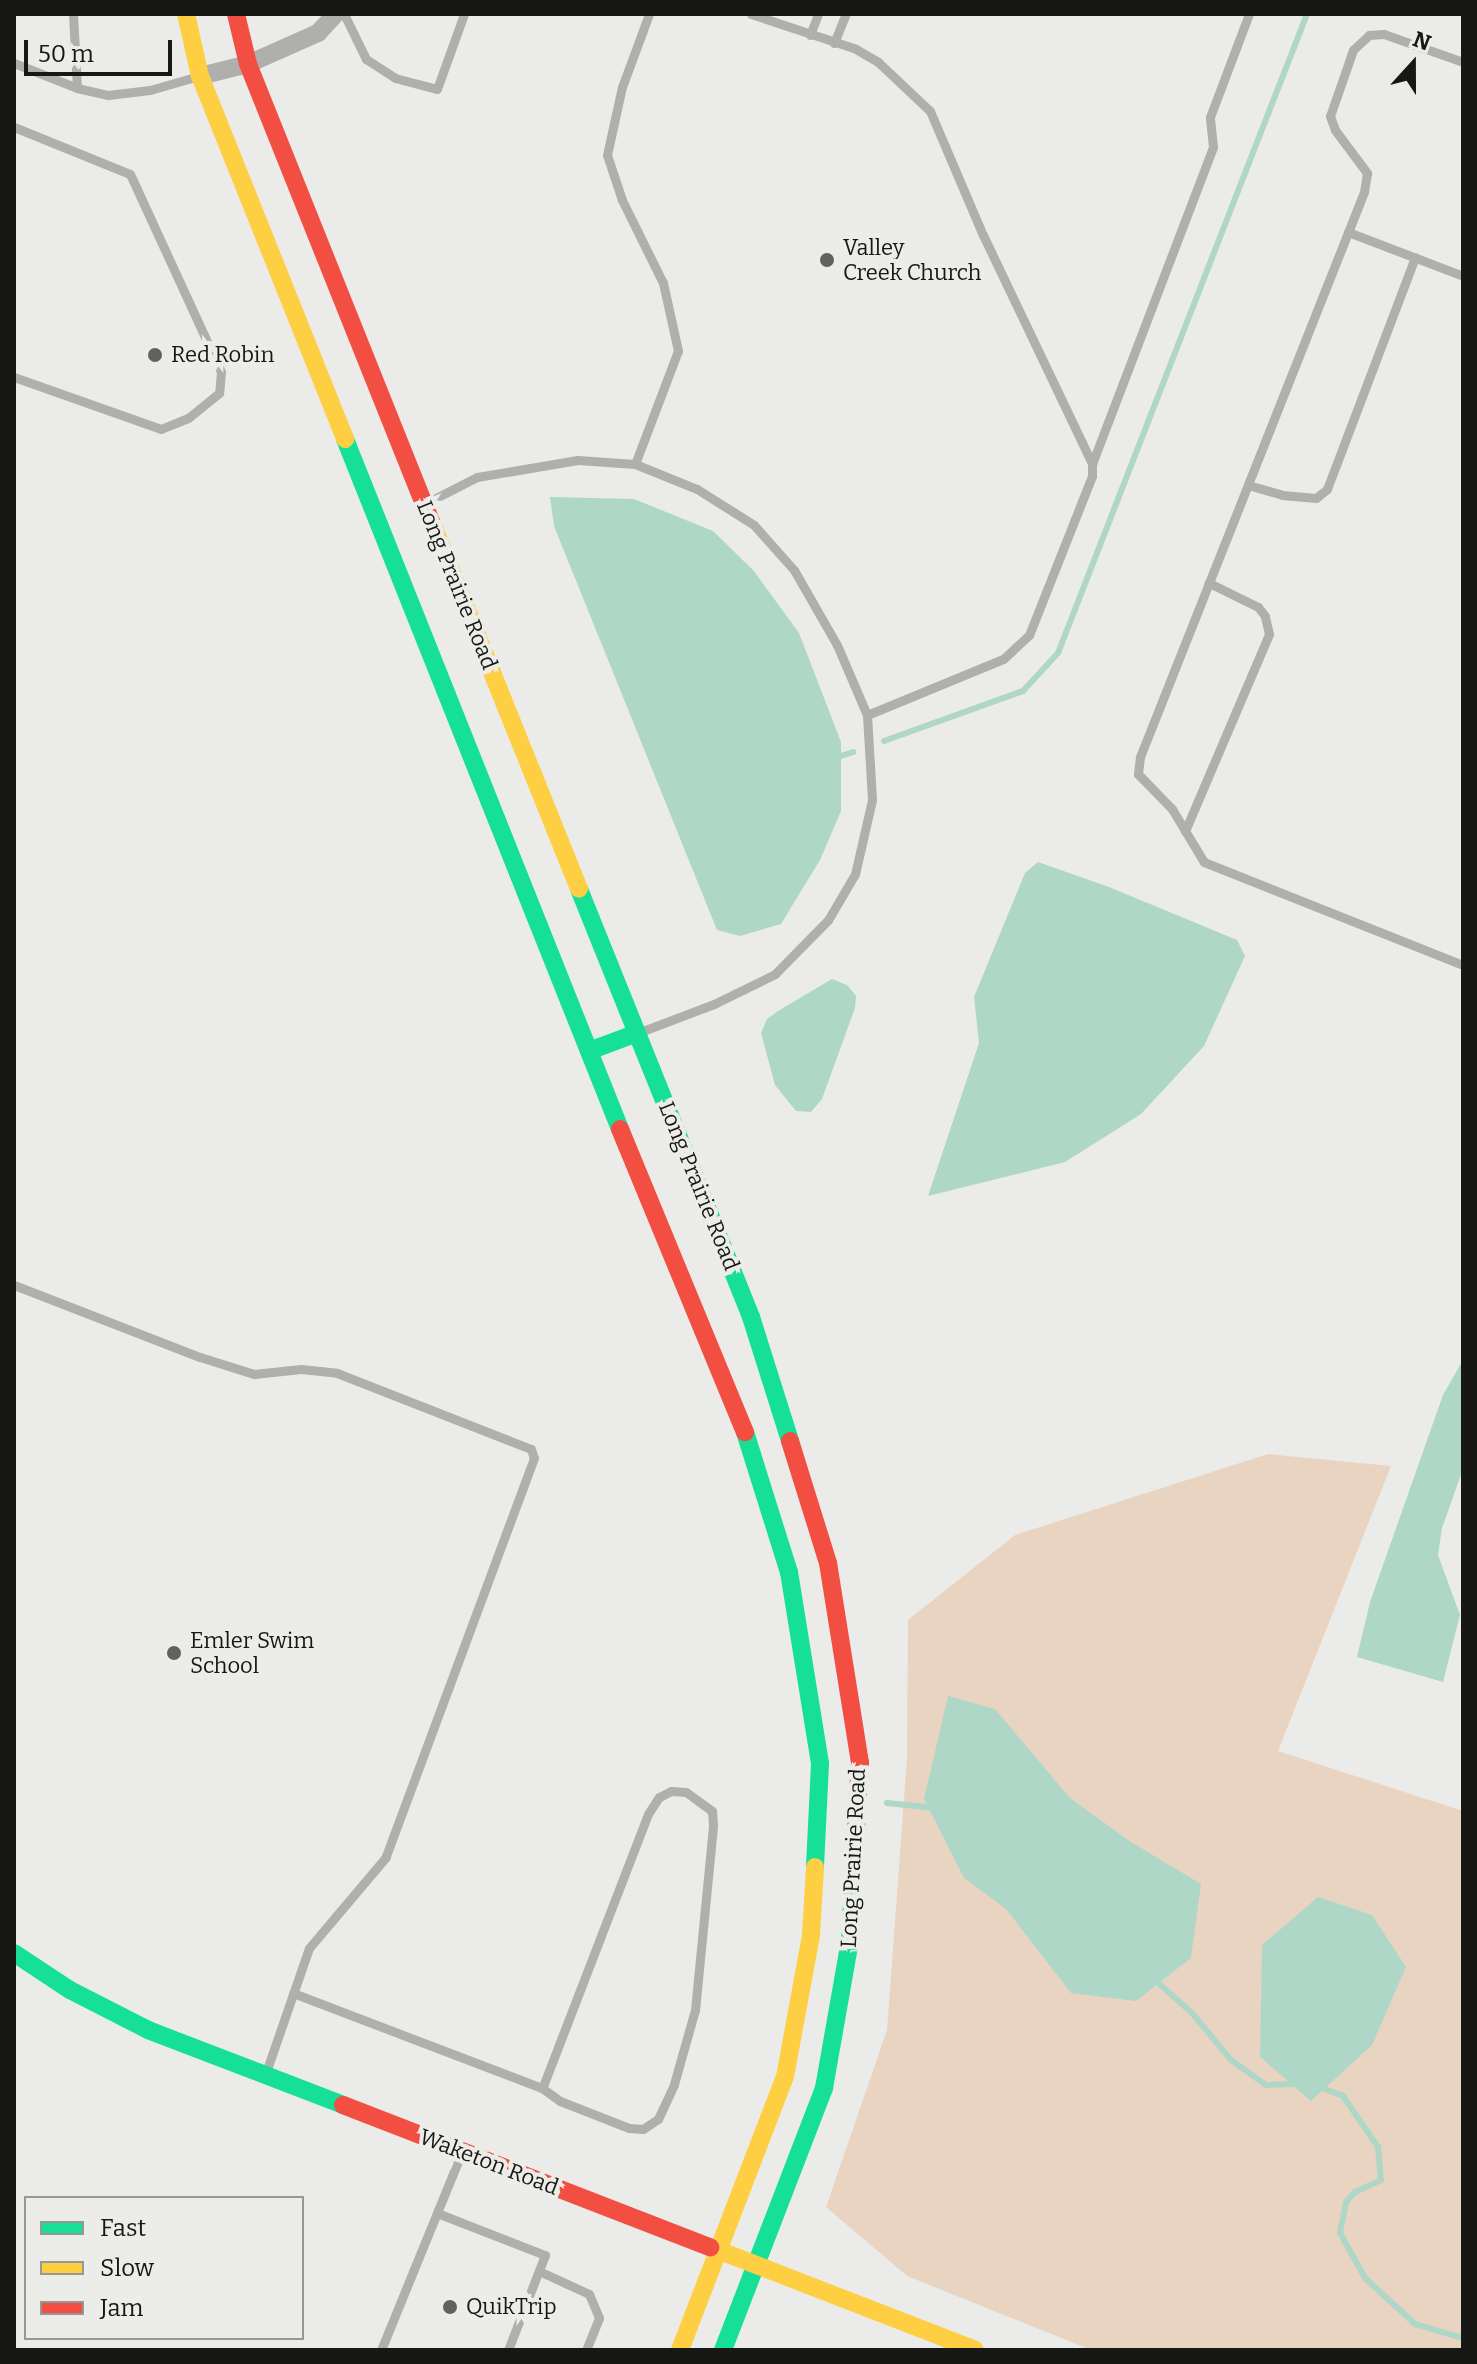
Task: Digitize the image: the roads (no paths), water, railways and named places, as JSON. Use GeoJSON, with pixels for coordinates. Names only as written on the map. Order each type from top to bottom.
{"type":"FeatureCollection","features":[{"type":"Feature","properties":{"kind":"main road","name":"Long Prairie Road"},"geometry":{"type":"LineString","coordinates":[[186,14],[200,76],[589,1051],[752,1448],[789,1572],[820,1764],[811,1935],[785,2077],[680,2350]]}},
{"type":"Feature","properties":{"kind":"main road","name":"Long Prairie Road"},"geometry":{"type":"LineString","coordinates":[[236,14],[248,64],[751,1317],[828,1563],[860,1763],[850,1940],[824,2088],[723,2350]]}},
{"type":"Feature","properties":{"kind":"main road"},"geometry":{"type":"LineString","coordinates":[[589,1051],[637,1033]]}},
{"type":"Feature","properties":{"kind":"main road","name":"Waketon Road"},"geometry":{"type":"LineString","coordinates":[[14,1953],[109,2011],[265,2075],[975,2350]]}},
{"type":"Feature","properties":{"kind":"street"},"geometry":{"type":"LineString","coordinates":[[200,76],[248,64],[318,33],[336,14]]}},
{"type":"Feature","properties":{"kind":"lane"},"geometry":{"type":"LineString","coordinates":[[73,14],[77,88]]}},
{"type":"Feature","properties":{"kind":"lane"},"geometry":{"type":"LineString","coordinates":[[344,14],[366,59],[395,78],[437,89],[464,14]]}},
{"type":"Feature","properties":{"kind":"lane"},"geometry":{"type":"LineString","coordinates":[[635,464],[678,351],[663,283],[622,200],[607,155],[622,87],[649,14]]}},
{"type":"Feature","properties":{"kind":"lane"},"geometry":{"type":"LineString","coordinates":[[751,14],[878,62],[930,111],[983,235],[1092,464]]}},
{"type":"Feature","properties":{"kind":"lane"},"geometry":{"type":"LineString","coordinates":[[810,35],[818,14]]}},
{"type":"Feature","properties":{"kind":"lane"},"geometry":{"type":"LineString","coordinates":[[834,43],[846,14]]}},
{"type":"Feature","properties":{"kind":"lane"},"geometry":{"type":"LineString","coordinates":[[867,715],[1003,659],[1029,635],[1092,476],[1092,464],[1213,147],[1210,117],[1249,14]]}},
{"type":"Feature","properties":{"kind":"lane"},"geometry":{"type":"LineString","coordinates":[[1463,62],[1384,34],[1369,35],[1353,50],[1330,116],[1335,130],[1367,173],[1364,192],[1140,757],[1138,774],[1172,809],[1204,862],[1463,965]]}},
{"type":"Feature","properties":{"kind":"lane"},"geometry":{"type":"LineString","coordinates":[[14,63],[77,88],[108,95],[137,93],[200,76]]}},
{"type":"Feature","properties":{"kind":"lane"},"geometry":{"type":"LineString","coordinates":[[14,127],[130,174],[221,372],[219,393],[188,418],[161,429],[14,377]]}},
{"type":"Feature","properties":{"kind":"lane"},"geometry":{"type":"LineString","coordinates":[[1348,232],[1463,276]]}},
{"type":"Feature","properties":{"kind":"lane"},"geometry":{"type":"LineString","coordinates":[[1248,485],[1282,495],[1316,498],[1327,489],[1415,257]]}},
{"type":"Feature","properties":{"kind":"lane"},"geometry":{"type":"LineString","coordinates":[[425,504],[477,477],[578,460],[635,464],[697,489],[754,525],[794,570],[837,645],[867,715],[872,800],[855,874],[828,920],[775,974],[714,1004],[637,1033]]}},
{"type":"Feature","properties":{"kind":"lane"},"geometry":{"type":"LineString","coordinates":[[1185,831],[1269,634],[1265,616],[1258,607],[1209,583]]}},
{"type":"Feature","properties":{"kind":"lane"},"geometry":{"type":"LineString","coordinates":[[14,1285],[200,1357],[254,1374],[301,1369],[337,1373],[531,1449],[534,1458],[386,1857],[309,1948],[265,2075]]}},
{"type":"Feature","properties":{"kind":"lane"},"geometry":{"type":"LineString","coordinates":[[293,1993],[542,2088],[560,2101],[629,2128],[643,2129],[658,2119],[674,2084],[695,2010],[713,1825],[712,1811],[686,1792],[671,1791],[659,1797],[648,1814],[542,2088]]}},
{"type":"Feature","properties":{"kind":"lane"},"geometry":{"type":"LineString","coordinates":[[381,2350],[462,2151]]}},
{"type":"Feature","properties":{"kind":"lane"},"geometry":{"type":"LineString","coordinates":[[437,2213],[545,2255],[508,2350]]}},
{"type":"Feature","properties":{"kind":"lane"},"geometry":{"type":"LineString","coordinates":[[539,2271],[589,2294],[599,2318],[586,2350]]}},
{"type":"Feature","properties":{"kind":"waterway"},"geometry":{"type":"LineString","coordinates":[[884,741],[1023,691],[1058,653],[1307,14]]}},
{"type":"Feature","properties":{"kind":"waterway"},"geometry":{"type":"LineString","coordinates":[[841,756],[853,752]]}},
{"type":"Feature","properties":{"kind":"waterway"},"geometry":{"type":"LineString","coordinates":[[887,1803],[935,1808]]}},
{"type":"Feature","properties":{"kind":"waterway"},"geometry":{"type":"LineString","coordinates":[[1155,1980],[1192,2013],[1231,2060],[1266,2085],[1297,2084]]}},
{"type":"Feature","properties":{"kind":"waterway"},"geometry":{"type":"LineString","coordinates":[[1316,2086],[1343,2096],[1378,2147],[1381,2180],[1355,2192],[1346,2202],[1340,2233],[1365,2278],[1415,2324],[1463,2338]]}},
{"type":"Feature","properties":{"kind":"place","name":"Valley Creek Church"},"geometry":{"type":"Point","coordinates":[827,260]}},
{"type":"Feature","properties":{"kind":"place","name":"Red Robin"},"geometry":{"type":"Point","coordinates":[155,355]}},
{"type":"Feature","properties":{"kind":"place","name":"Emler Swim School"},"geometry":{"type":"Point","coordinates":[174,1653]}},
{"type":"Feature","properties":{"kind":"place","name":"QuikTrip"},"geometry":{"type":"Point","coordinates":[450,2307]}}]}
